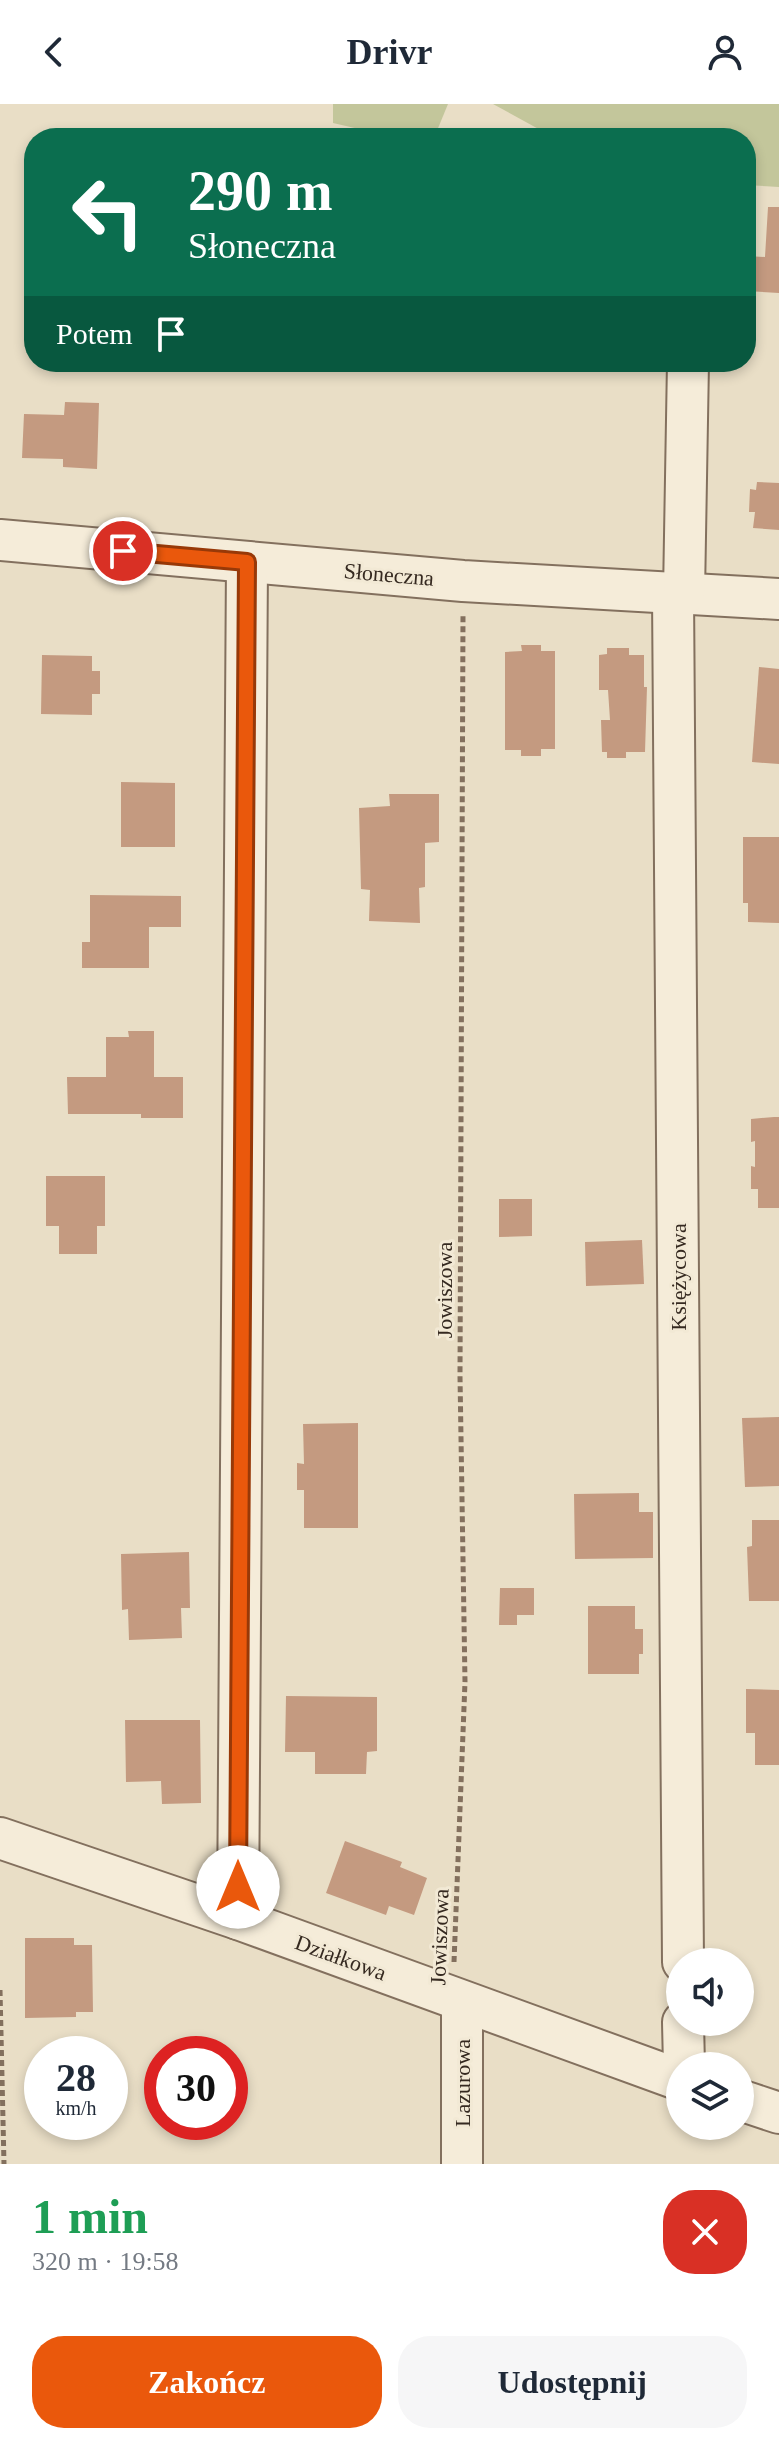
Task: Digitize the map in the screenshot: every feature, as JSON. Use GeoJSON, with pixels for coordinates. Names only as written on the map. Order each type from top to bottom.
{"type":"FeatureCollection","features":[{"type":"Feature","properties":{"kind":"street","name":"Księżycowa"},"geometry":{"type":"LineString","coordinates":[[683,1948],[678,593],[688,372]]}},
{"type":"Feature","properties":{"kind":"street","name":"Słoneczna"},"geometry":{"type":"LineString","coordinates":[[0,540],[463,581],[779,599]]}},
{"type":"Feature","properties":{"kind":"street"},"geometry":{"type":"LineString","coordinates":[[238,1919],[247,562]]}},
{"type":"Feature","properties":{"kind":"street","name":"Działkowa"},"geometry":{"type":"LineString","coordinates":[[0,1838],[238,1919],[666,2075]]}},
{"type":"Feature","properties":{"kind":"street","name":"Lazurowa"},"geometry":{"type":"LineString","coordinates":[[458,2000],[462,2164]]}},
{"type":"Feature","properties":{"kind":"street"},"geometry":{"type":"LineString","coordinates":[[754,2105],[779,2113]]}},
{"type":"Feature","properties":{"kind":"path","name":"Jowiszowa"},"geometry":{"type":"LineString","coordinates":[[458,2000],[465,1682],[460,1376],[463,581]]}},
{"type":"Feature","properties":{"kind":"path"},"geometry":{"type":"LineString","coordinates":[[0,1990],[4,2164]]}},
{"type":"Feature","properties":{"kind":"green space"},"geometry":{"type":"Polygon","coordinates":[[[333,104],[448,104],[438,128],[355,128],[333,123],[333,104]]]}},
{"type":"Feature","properties":{"kind":"green space"},"geometry":{"type":"Polygon","coordinates":[[[493,104],[779,104],[779,187],[756,186],[756,128],[537,128],[493,104]]]}},
{"type":"Feature","properties":{"kind":"building"},"geometry":{"type":"Polygon","coordinates":[[[768,207],[779,207],[779,293],[756,292],[756,257],[765,257],[768,207]]]}},
{"type":"Feature","properties":{"kind":"building"},"geometry":{"type":"Polygon","coordinates":[[[65,402],[99,403],[97,469],[63,467],[63,459],[22,458],[24,414],[64,415],[65,402]]]}},
{"type":"Feature","properties":{"kind":"building"},"geometry":{"type":"Polygon","coordinates":[[[757,482],[779,483],[779,530],[753,528],[755,512],[749,512],[750,489],[756,490],[757,482]]]}},
{"type":"Feature","properties":{"kind":"building"},"geometry":{"type":"Polygon","coordinates":[[[521,645],[541,645],[541,651],[555,651],[555,749],[541,749],[541,756],[521,756],[521,750],[505,750],[505,652],[522,651],[521,645]]]}},
{"type":"Feature","properties":{"kind":"building"},"geometry":{"type":"Polygon","coordinates":[[[607,648],[629,648],[629,655],[644,655],[644,687],[647,687],[645,752],[626,752],[626,758],[607,758],[607,752],[602,752],[601,720],[610,720],[608,690],[599,690],[599,655],[607,654],[607,648]]]}},
{"type":"Feature","properties":{"kind":"building"},"geometry":{"type":"Polygon","coordinates":[[[42,655],[92,656],[92,671],[100,671],[100,694],[92,694],[92,715],[41,714],[42,655]]]}},
{"type":"Feature","properties":{"kind":"building"},"geometry":{"type":"Polygon","coordinates":[[[759,667],[779,669],[779,764],[752,762],[759,667]]]}},
{"type":"Feature","properties":{"kind":"building"},"geometry":{"type":"Polygon","coordinates":[[[121,782],[175,783],[175,847],[121,847],[121,782]]]}},
{"type":"Feature","properties":{"kind":"building"},"geometry":{"type":"Polygon","coordinates":[[[389,794],[439,794],[439,842],[425,843],[425,887],[419,888],[420,923],[369,921],[370,890],[361,889],[359,808],[390,806],[389,794]]]}},
{"type":"Feature","properties":{"kind":"building"},"geometry":{"type":"Polygon","coordinates":[[[743,837],[779,837],[779,923],[748,922],[748,903],[743,903],[743,837]]]}},
{"type":"Feature","properties":{"kind":"building"},"geometry":{"type":"Polygon","coordinates":[[[90,895],[181,896],[181,927],[149,927],[149,968],[82,968],[82,942],[90,942],[90,895]]]}},
{"type":"Feature","properties":{"kind":"building"},"geometry":{"type":"Polygon","coordinates":[[[128,1031],[154,1031],[154,1077],[183,1077],[183,1118],[141,1118],[141,1114],[68,1114],[67,1077],[106,1077],[106,1037],[129,1037],[128,1031]]]}},
{"type":"Feature","properties":{"kind":"building"},"geometry":{"type":"Polygon","coordinates":[[[779,1117],[779,1208],[758,1208],[758,1189],[751,1189],[755,1141],[751,1142],[751,1119],[779,1117]]]}},
{"type":"Feature","properties":{"kind":"building"},"geometry":{"type":"Polygon","coordinates":[[[46,1176],[105,1176],[105,1226],[97,1226],[97,1254],[59,1254],[59,1226],[46,1226],[46,1176]]]}},
{"type":"Feature","properties":{"kind":"building"},"geometry":{"type":"Polygon","coordinates":[[[499,1199],[532,1199],[532,1236],[499,1237],[499,1199]]]}},
{"type":"Feature","properties":{"kind":"building"},"geometry":{"type":"Polygon","coordinates":[[[642,1240],[644,1284],[586,1286],[585,1242],[642,1240]]]}},
{"type":"Feature","properties":{"kind":"building"},"geometry":{"type":"Polygon","coordinates":[[[779,1417],[779,1486],[745,1487],[742,1418],[779,1417]]]}},
{"type":"Feature","properties":{"kind":"building"},"geometry":{"type":"Polygon","coordinates":[[[358,1423],[358,1528],[304,1528],[304,1490],[297,1490],[297,1463],[304,1464],[303,1424],[358,1423]]]}},
{"type":"Feature","properties":{"kind":"building"},"geometry":{"type":"Polygon","coordinates":[[[639,1493],[639,1512],[653,1512],[653,1558],[575,1559],[574,1494],[639,1493]]]}},
{"type":"Feature","properties":{"kind":"building"},"geometry":{"type":"Polygon","coordinates":[[[752,1520],[779,1520],[779,1601],[749,1601],[747,1547],[752,1546],[752,1520]]]}},
{"type":"Feature","properties":{"kind":"building"},"geometry":{"type":"Polygon","coordinates":[[[189,1552],[190,1608],[181,1608],[182,1638],[129,1640],[128,1609],[122,1610],[121,1554],[189,1552]]]}},
{"type":"Feature","properties":{"kind":"building"},"geometry":{"type":"Polygon","coordinates":[[[500,1588],[534,1588],[534,1615],[517,1615],[517,1625],[499,1625],[500,1588]]]}},
{"type":"Feature","properties":{"kind":"building"},"geometry":{"type":"Polygon","coordinates":[[[588,1606],[635,1606],[635,1629],[643,1629],[639,1674],[588,1674],[588,1606]]]}},
{"type":"Feature","properties":{"kind":"building"},"geometry":{"type":"Polygon","coordinates":[[[746,1689],[779,1690],[779,1765],[755,1765],[755,1733],[746,1733],[746,1689]]]}},
{"type":"Feature","properties":{"kind":"building"},"geometry":{"type":"Polygon","coordinates":[[[286,1696],[377,1697],[377,1751],[367,1752],[366,1774],[315,1774],[315,1752],[285,1752],[286,1696]]]}},
{"type":"Feature","properties":{"kind":"building"},"geometry":{"type":"Polygon","coordinates":[[[125,1720],[200,1720],[201,1803],[162,1804],[161,1781],[126,1782],[125,1720]]]}},
{"type":"Feature","properties":{"kind":"building"},"geometry":{"type":"Polygon","coordinates":[[[345,1841],[402,1862],[400,1867],[427,1878],[414,1915],[389,1906],[386,1915],[326,1893],[345,1841]]]}},
{"type":"Feature","properties":{"kind":"building"},"geometry":{"type":"Polygon","coordinates":[[[25,1938],[74,1938],[74,1945],[92,1945],[93,2012],[76,2012],[76,2017],[25,2018],[25,1938]]]}},
{"type":"Feature","properties":{"kind":"route"},"geometry":{"type":"LineString","coordinates":[[123,551],[247,562],[238,1887]]}}]}
